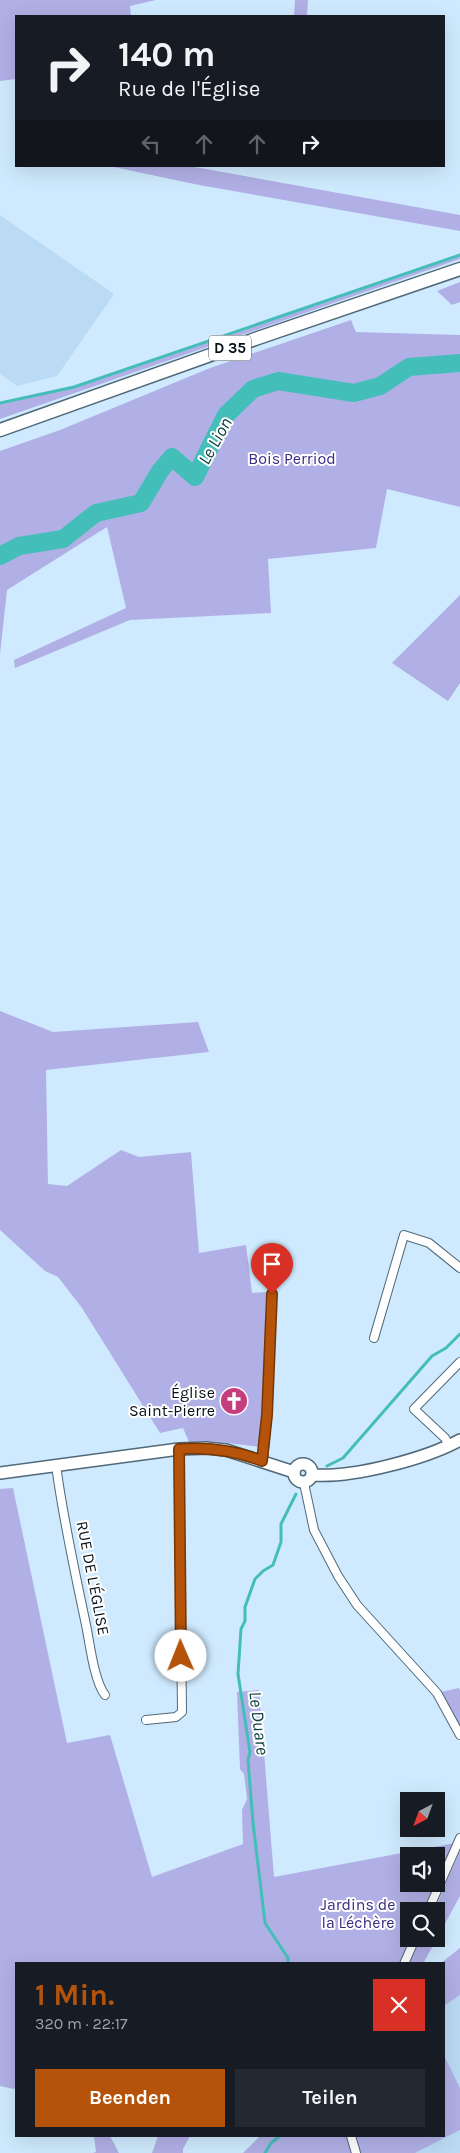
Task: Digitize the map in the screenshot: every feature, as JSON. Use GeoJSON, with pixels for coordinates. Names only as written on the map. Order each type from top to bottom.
{"type":"FeatureCollection","features":[{"type":"Feature","properties":{"kind":"main road","name":"D 35"},"geometry":{"type":"LineString","coordinates":[[0,430],[460,268]]}},
{"type":"Feature","properties":{"kind":"street"},"geometry":{"type":"LineString","coordinates":[[374,1338],[404,1235],[429,1242],[460,1268]]}},
{"type":"Feature","properties":{"kind":"street"},"geometry":{"type":"LineString","coordinates":[[262,1461],[267,1415],[272,1294]]}},
{"type":"Feature","properties":{"kind":"street"},"geometry":{"type":"LineString","coordinates":[[449,1445],[445,1438],[414,1410],[460,1362]]}},
{"type":"Feature","properties":{"kind":"street"},"geometry":{"type":"LineString","coordinates":[[313,1475],[335,1475],[416,1458],[460,1440]]}},
{"type":"Feature","properties":{"kind":"street"},"geometry":{"type":"LineString","coordinates":[[0,1473],[179,1449],[207,1448],[226,1450],[294,1472]]}},
{"type":"Feature","properties":{"kind":"street"},"geometry":{"type":"LineString","coordinates":[[146,1720],[176,1717],[182,1712],[179,1449]]}},
{"type":"Feature","properties":{"kind":"street"},"geometry":{"type":"LineString","coordinates":[[304,1464],[312,1468],[313,1475],[310,1480],[304,1483],[296,1479],[294,1472],[297,1466],[304,1464]]}},
{"type":"Feature","properties":{"kind":"street","name":"RUE DE L'ÉGLISE"},"geometry":{"type":"LineString","coordinates":[[56,1465],[67,1534],[100,1689],[105,1695]]}},
{"type":"Feature","properties":{"kind":"street"},"geometry":{"type":"LineString","coordinates":[[304,1483],[314,1530],[338,1576],[357,1605],[437,1693],[460,1735]]}},
{"type":"Feature","properties":{"kind":"street"},"geometry":{"type":"LineString","coordinates":[[432,1902],[460,1838]]}},
{"type":"Feature","properties":{"kind":"street"},"geometry":{"type":"LineString","coordinates":[[405,1962],[411,1947]]}},
{"type":"Feature","properties":{"kind":"street"},"geometry":{"type":"LineString","coordinates":[[351,2137],[356,2153]]}},
{"type":"Feature","properties":{"kind":"shaded area"},"geometry":{"type":"Polygon","coordinates":[[[0,215],[114,294],[57,376],[17,386],[0,374],[0,215]]]}},
{"type":"Feature","properties":{"kind":"shaded area"},"geometry":{"type":"Polygon","coordinates":[[[460,1995],[460,2088],[445,2057],[445,2005],[460,1995]]]}},
{"type":"Feature","properties":{"kind":"shaded area"},"geometry":{"type":"Polygon","coordinates":[[[460,2130],[460,2153],[415,2153],[460,2130]]]}},
{"type":"Feature","properties":{"kind":"green space"},"geometry":{"type":"Polygon","coordinates":[[[0,0],[156,0],[130,6],[131,15],[15,15],[15,79],[0,81],[0,0]]]}},
{"type":"Feature","properties":{"kind":"green space"},"geometry":{"type":"Polygon","coordinates":[[[295,0],[308,0],[307,15],[294,15],[295,0]]]}},
{"type":"Feature","properties":{"kind":"green space"},"geometry":{"type":"Polygon","coordinates":[[[114,167],[195,167],[460,215],[460,231],[199,185],[114,167]]]}},
{"type":"Feature","properties":{"kind":"green space"},"geometry":{"type":"Polygon","coordinates":[[[460,255],[460,259],[0,419],[0,403],[74,387],[460,255]]]}},
{"type":"Feature","properties":{"kind":"green space"},"geometry":{"type":"Polygon","coordinates":[[[460,282],[460,302],[452,305],[437,291],[460,282]]]}},
{"type":"Feature","properties":{"kind":"green space","name":"Bois Perriod"},"geometry":{"type":"Polygon","coordinates":[[[351,320],[356,332],[460,335],[460,507],[387,489],[376,548],[268,559],[271,613],[130,620],[15,668],[14,660],[126,608],[107,527],[7,590],[0,654],[0,451],[60,430],[210,368],[351,320]]]}},
{"type":"Feature","properties":{"kind":"green space"},"geometry":{"type":"Polygon","coordinates":[[[460,595],[460,683],[448,701],[392,663],[460,595]]]}},
{"type":"Feature","properties":{"kind":"green space"},"geometry":{"type":"Polygon","coordinates":[[[0,1011],[53,1032],[198,1022],[209,1052],[46,1070],[48,1184],[67,1186],[121,1150],[139,1157],[191,1152],[199,1253],[246,1245],[252,1293],[266,1292],[264,1417],[260,1447],[212,1441],[189,1442],[183,1428],[160,1433],[82,1308],[58,1277],[45,1271],[0,1230],[0,1011]]]}},
{"type":"Feature","properties":{"kind":"green space","name":"Jardins de la Léchère"},"geometry":{"type":"Polygon","coordinates":[[[13,1488],[67,1743],[110,1735],[152,1877],[243,1844],[242,1810],[247,1799],[244,1774],[240,1769],[237,1692],[259,1690],[274,1877],[400,1853],[400,1892],[433,1892],[428,1902],[400,1902],[400,1947],[408,1947],[402,1962],[15,1962],[14,2089],[0,2086],[0,1489],[13,1488]]]}},
{"type":"Feature","properties":{"kind":"green space"},"geometry":{"type":"Polygon","coordinates":[[[459,1688],[460,1691],[460,1729],[441,1692],[459,1688]]]}},
{"type":"Feature","properties":{"kind":"green space"},"geometry":{"type":"Polygon","coordinates":[[[455,1843],[445,1865],[445,1847],[434,1847],[455,1843]]]}},
{"type":"Feature","properties":{"kind":"green space"},"geometry":{"type":"Polygon","coordinates":[[[460,1851],[460,1896],[445,1924],[445,1902],[438,1902],[442,1892],[445,1892],[445,1886],[460,1851]]]}},
{"type":"Feature","properties":{"kind":"green space"},"geometry":{"type":"Polygon","coordinates":[[[417,1947],[432,1947],[424,1962],[410,1962],[417,1947]]]}},
{"type":"Feature","properties":{"kind":"green space"},"geometry":{"type":"Polygon","coordinates":[[[460,1948],[460,1995],[445,2005],[445,1962],[442,1962],[460,1948]]]}},
{"type":"Feature","properties":{"kind":"green space"},"geometry":{"type":"Polygon","coordinates":[[[445,2057],[460,2088],[460,2130],[415,2153],[243,2153],[259,2137],[445,2137],[445,2057]]]}},
{"type":"Feature","properties":{"kind":"green space"},"geometry":{"type":"Polygon","coordinates":[[[94,2137],[111,2137],[119,2153],[93,2153],[96,2152],[94,2137]]]}},
{"type":"Feature","properties":{"kind":"green space"},"geometry":{"type":"Polygon","coordinates":[[[158,2137],[189,2137],[183,2153],[152,2153],[158,2137]]]}},
{"type":"Feature","properties":{"kind":"waterway"},"geometry":{"type":"LineString","coordinates":[[0,403],[74,387],[460,255]]}},
{"type":"Feature","properties":{"kind":"waterway","name":"Le Lion"},"geometry":{"type":"LineString","coordinates":[[0,556],[19,546],[63,539],[96,513],[141,503],[160,471],[172,457],[195,477],[226,415],[253,389],[278,381],[354,393],[380,386],[409,367],[460,363]]}},
{"type":"Feature","properties":{"kind":"waterway","name":"Le Duare"},"geometry":{"type":"LineString","coordinates":[[327,1466],[343,1458],[432,1356],[446,1348],[460,1334]]}},
{"type":"Feature","properties":{"kind":"waterway","name":"Le Duare"},"geometry":{"type":"LineString","coordinates":[[288,1962],[288,1958],[265,1923],[253,1823],[248,1760],[250,1752],[238,1674],[241,1629],[245,1621],[245,1607],[255,1579],[273,1565],[281,1542],[281,1524],[296,1494]]}},
{"type":"Feature","properties":{"kind":"waterway","name":"Le Duare"},"geometry":{"type":"LineString","coordinates":[[265,2153],[271,2143],[279,2137]]}},
{"type":"Feature","properties":{"kind":"place","name":"Église Saint-Pierre"},"geometry":{"type":"Point","coordinates":[234,1401]}},
{"type":"Feature","properties":{"kind":"route"},"geometry":{"type":"LineString","coordinates":[[181,1656],[179,1449],[207,1448],[226,1450],[262,1461],[267,1415],[272,1294]]}}]}
